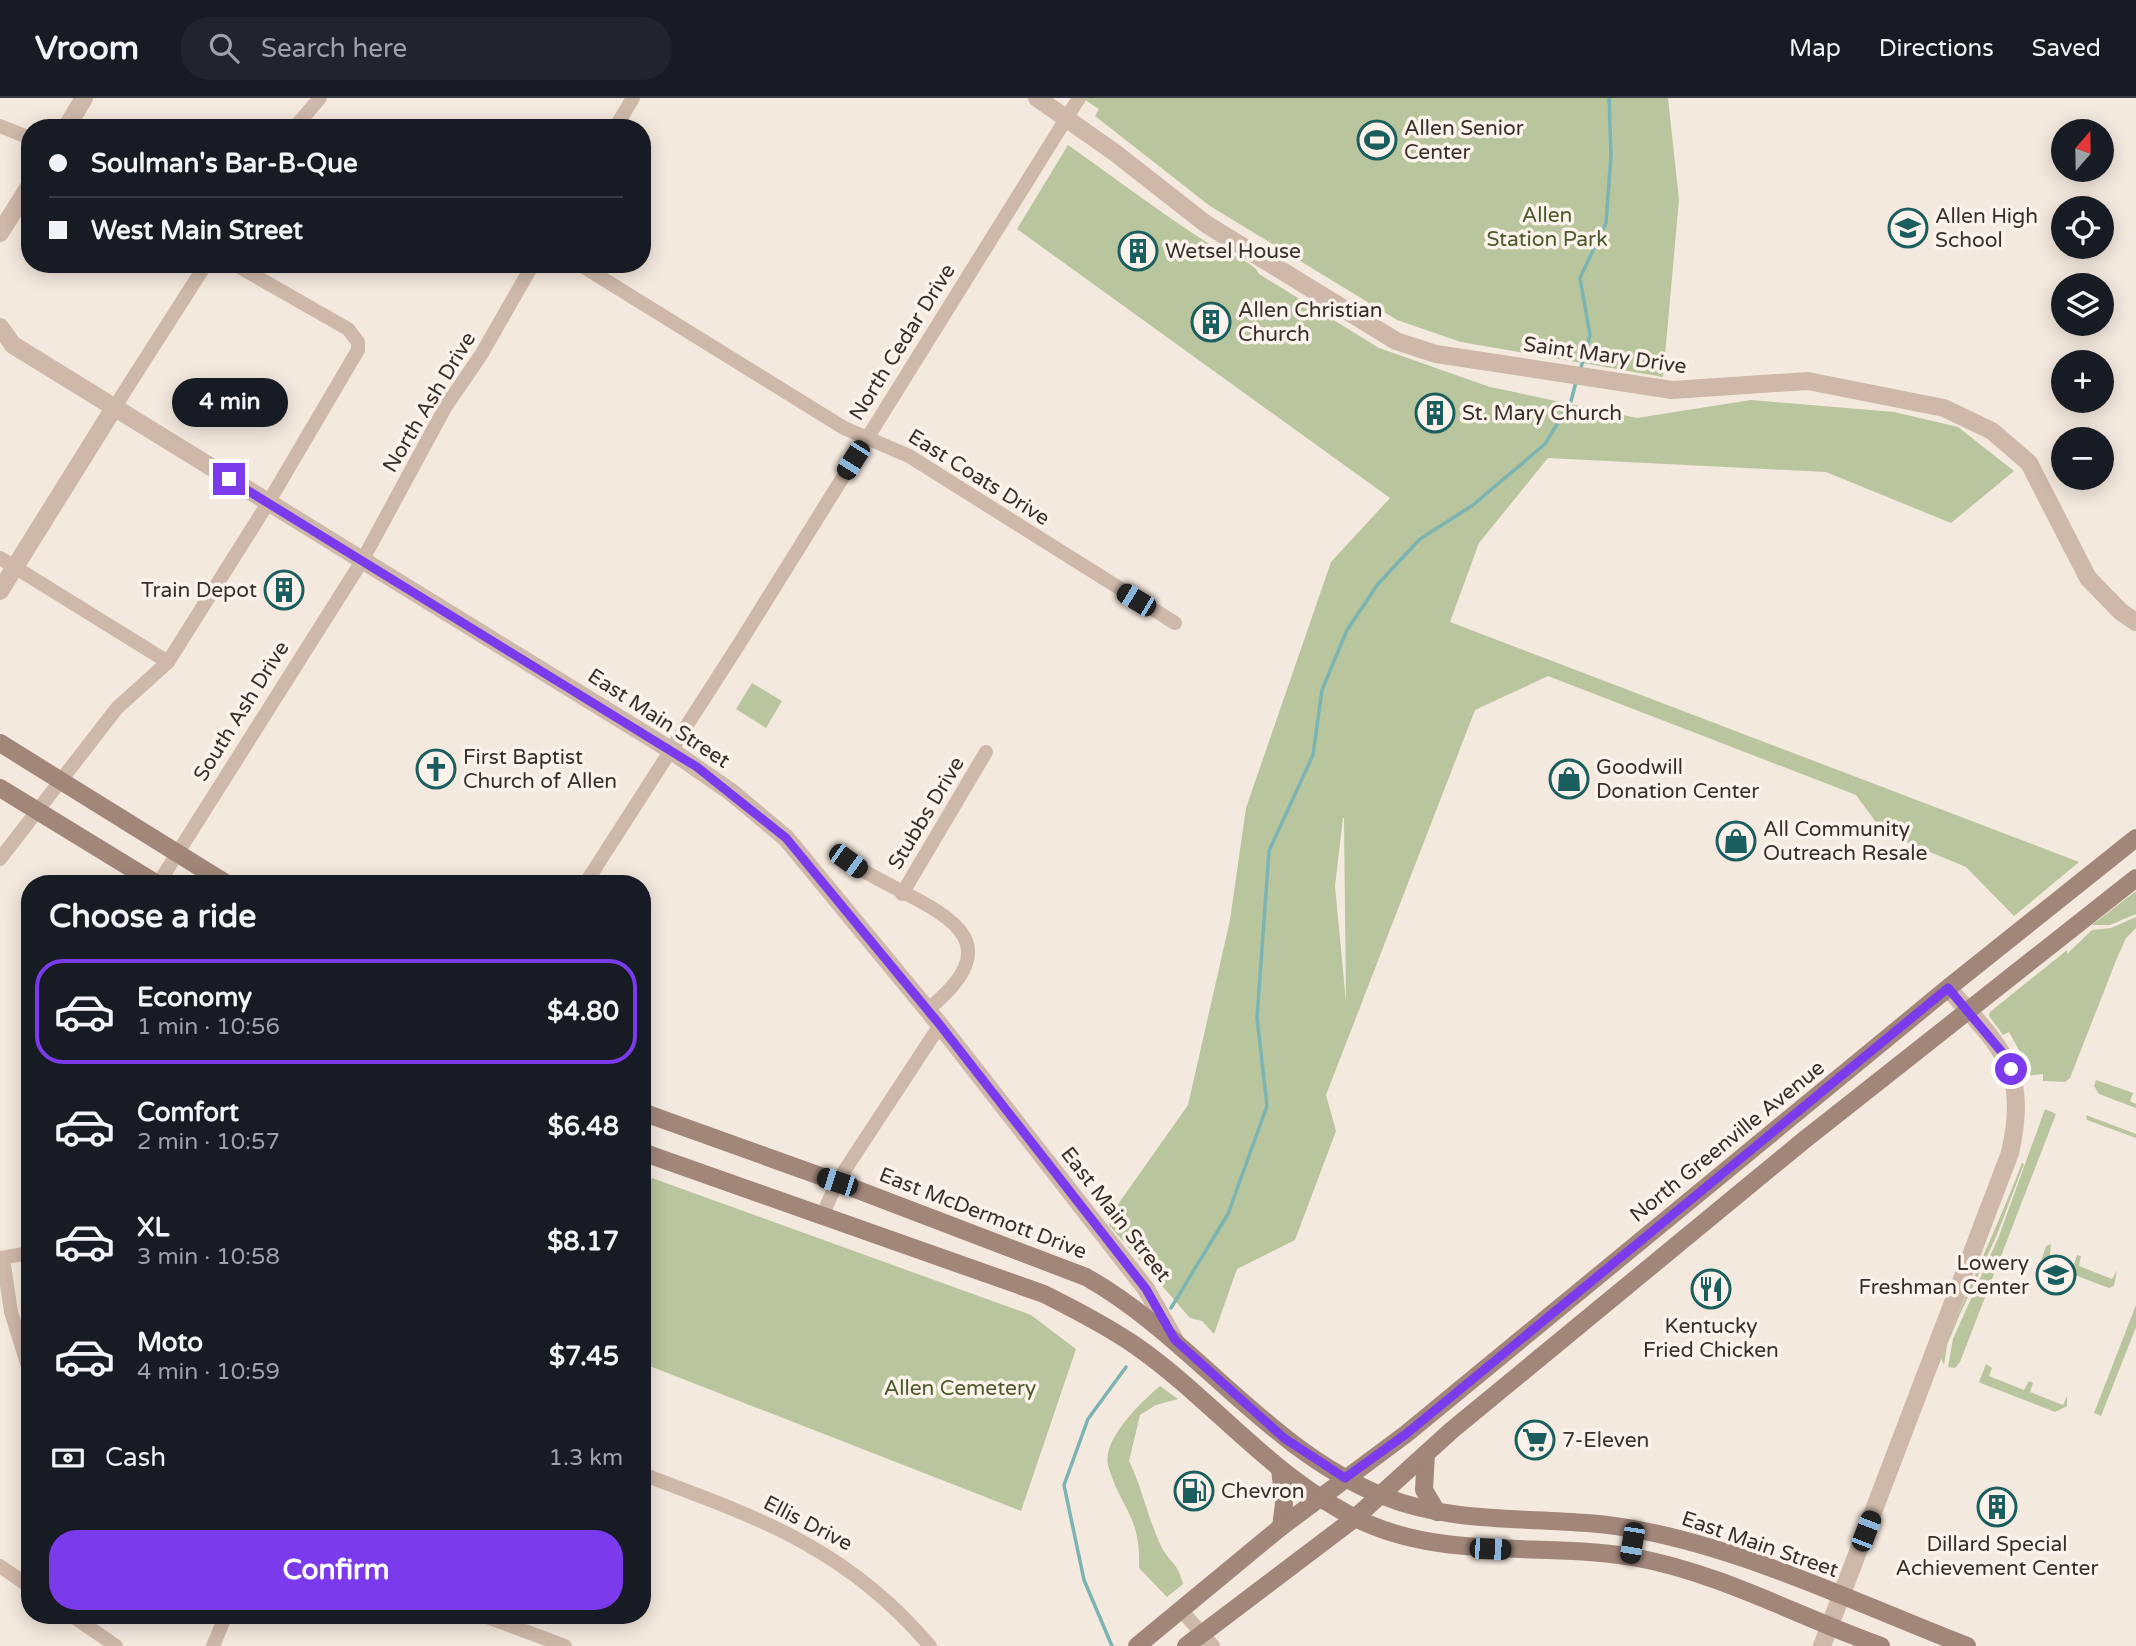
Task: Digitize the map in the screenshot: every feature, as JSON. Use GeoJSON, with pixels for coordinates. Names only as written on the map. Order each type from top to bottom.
{"type":"FeatureCollection","features":[{"type":"Feature","properties":{"kind":"main road"},"geometry":{"type":"LineString","coordinates":[[0,743],[212,875]]}},
{"type":"Feature","properties":{"kind":"main road"},"geometry":{"type":"LineString","coordinates":[[0,788],[143,875]]}},
{"type":"Feature","properties":{"kind":"main road","name":"North Greenville Avenue"},"geometry":{"type":"LineString","coordinates":[[1137,1646],[1281,1527],[1406,1434],[1948,988],[2136,838]]}},
{"type":"Feature","properties":{"kind":"main road"},"geometry":{"type":"LineString","coordinates":[[1186,1646],[1208,1640],[1355,1518],[1426,1454],[1803,1142],[2136,878]]}},
{"type":"Feature","properties":{"kind":"main road","name":"East McDermott Drive"},"geometry":{"type":"LineString","coordinates":[[651,1115],[837,1182],[1086,1277],[1123,1298],[1175,1340]]}},
{"type":"Feature","properties":{"kind":"main road"},"geometry":{"type":"LineString","coordinates":[[651,1155],[1044,1294],[1096,1320],[1138,1347],[1280,1469],[1355,1518],[1411,1537],[1468,1548],[1630,1557],[1691,1573],[1881,1646]]}},
{"type":"Feature","properties":{"kind":"main road","name":"East Main Street"},"geometry":{"type":"LineString","coordinates":[[1175,1340],[1284,1438],[1345,1478],[1380,1495],[1437,1512],[1634,1529],[1692,1540],[1967,1646]]}},
{"type":"Feature","properties":{"kind":"main road"},"geometry":{"type":"LineString","coordinates":[[1426,1454],[1424,1490],[1437,1512]]}},
{"type":"Feature","properties":{"kind":"main road"},"geometry":{"type":"LineString","coordinates":[[1280,1469],[1284,1504],[1281,1527]]}},
{"type":"Feature","properties":{"kind":"main road"},"geometry":{"type":"LineString","coordinates":[[1630,1557],[1634,1529]]}},
{"type":"Feature","properties":{"kind":"street"},"geometry":{"type":"LineString","coordinates":[[71,119],[84,98]]}},
{"type":"Feature","properties":{"kind":"street"},"geometry":{"type":"LineString","coordinates":[[302,119],[320,98]]}},
{"type":"Feature","properties":{"kind":"street"},"geometry":{"type":"LineString","coordinates":[[620,119],[633,98]]}},
{"type":"Feature","properties":{"kind":"street","name":"Saint Mary Drive"},"geometry":{"type":"LineString","coordinates":[[1037,98],[1206,224],[1378,332],[1436,354],[1656,388],[1692,391],[1808,381],[1944,408],[1992,431],[2029,463],[2088,578],[2120,612],[2136,622]]}},
{"type":"Feature","properties":{"kind":"street","name":"North Cedar Drive"},"geometry":{"type":"LineString","coordinates":[[591,875],[1079,98]]}},
{"type":"Feature","properties":{"kind":"street"},"geometry":{"type":"LineString","coordinates":[[0,126],[21,134]]}},
{"type":"Feature","properties":{"kind":"street"},"geometry":{"type":"LineString","coordinates":[[0,233],[21,199]]}},
{"type":"Feature","properties":{"kind":"street"},"geometry":{"type":"LineString","coordinates":[[0,591],[7,563],[114,408],[200,273]]}},
{"type":"Feature","properties":{"kind":"street"},"geometry":{"type":"LineString","coordinates":[[0,859],[117,708],[168,662],[268,503],[358,350],[358,342],[348,329],[250,273]]}},
{"type":"Feature","properties":{"kind":"street","name":"North Ash Drive"},"geometry":{"type":"LineString","coordinates":[[362,561],[446,406],[481,355],[528,273]]}},
{"type":"Feature","properties":{"kind":"street","name":"East Coats Drive"},"geometry":{"type":"LineString","coordinates":[[594,273],[844,428],[909,456],[1175,623]]}},
{"type":"Feature","properties":{"kind":"street"},"geometry":{"type":"LineString","coordinates":[[0,327],[6,345]]}},
{"type":"Feature","properties":{"kind":"street","name":"East Main Street"},"geometry":{"type":"LineString","coordinates":[[6,345],[114,408],[669,749],[731,792],[786,838],[940,1025],[1146,1289],[1175,1340]]}},
{"type":"Feature","properties":{"kind":"street","name":"South Ash Drive"},"geometry":{"type":"LineString","coordinates":[[164,875],[362,561]]}},
{"type":"Feature","properties":{"kind":"street"},"geometry":{"type":"LineString","coordinates":[[7,563],[168,662]]}},
{"type":"Feature","properties":{"kind":"street","name":"Stubbs Drive"},"geometry":{"type":"LineString","coordinates":[[902,894],[986,752]]}},
{"type":"Feature","properties":{"kind":"street"},"geometry":{"type":"LineString","coordinates":[[838,853],[864,873],[950,918],[967,938],[970,953],[967,967],[951,991],[927,1010]]}},
{"type":"Feature","properties":{"kind":"street"},"geometry":{"type":"LineString","coordinates":[[1822,1646],[2010,1153],[2017,1124],[2018,1098],[2011,1069],[2001,1051],[1948,988]]}},
{"type":"Feature","properties":{"kind":"street"},"geometry":{"type":"LineString","coordinates":[[822,1214],[837,1182],[940,1025]]}},
{"type":"Feature","properties":{"kind":"street"},"geometry":{"type":"LineString","coordinates":[[21,1255],[1,1258],[11,1312],[21,1344]]}},
{"type":"Feature","properties":{"kind":"street","name":"Ellis Drive"},"geometry":{"type":"LineString","coordinates":[[651,1478],[779,1528],[816,1546],[848,1567],[885,1598],[930,1646]]}},
{"type":"Feature","properties":{"kind":"street"},"geometry":{"type":"LineString","coordinates":[[0,1566],[21,1581]]}},
{"type":"Feature","properties":{"kind":"street"},"geometry":{"type":"LineString","coordinates":[[1181,1611],[1208,1640]]}},
{"type":"Feature","properties":{"kind":"street"},"geometry":{"type":"LineString","coordinates":[[84,1624],[116,1646]]}},
{"type":"Feature","properties":{"kind":"street"},"geometry":{"type":"LineString","coordinates":[[213,1646],[222,1624]]}},
{"type":"Feature","properties":{"kind":"street"},"geometry":{"type":"LineString","coordinates":[[506,1624],[565,1646]]}},
{"type":"Feature","properties":{"kind":"green space","name":"Allen Station Park"},"geometry":{"type":"Polygon","coordinates":[[[1082,98],[1668,98],[1679,200],[1663,377],[1461,342],[1397,320],[1210,206],[1095,116],[1099,109],[1082,98]]]}},
{"type":"Feature","properties":{"kind":"green space"},"geometry":{"type":"Polygon","coordinates":[[[1068,145],[1211,245],[1246,261],[1259,274],[1379,348],[1490,387],[1637,418],[1751,400],[1894,412],[1958,427],[2014,471],[1951,523],[1826,472],[1548,458],[1479,543],[1450,622],[2079,862],[2014,916],[1966,867],[1884,833],[1856,795],[1548,676],[1475,710],[1326,1095],[1336,1131],[1295,1240],[1237,1269],[1214,1334],[1202,1321],[1190,1318],[1109,1225],[1114,1210],[1188,1105],[1230,920],[1246,808],[1331,562],[1390,498],[1017,229],[1068,145]],[[1344,818],[1335,886],[1346,1002],[1344,818]]]}},
{"type":"Feature","properties":{"kind":"green space"},"geometry":{"type":"Polygon","coordinates":[[[752,683],[782,701],[766,728],[736,709],[752,683]]]}},
{"type":"Feature","properties":{"kind":"green space"},"geometry":{"type":"Polygon","coordinates":[[[2136,891],[2136,914],[2110,925],[2092,925],[2136,891]]]}},
{"type":"Feature","properties":{"kind":"green space"},"geometry":{"type":"Polygon","coordinates":[[[2136,917],[2136,928],[2126,938],[2117,958],[2070,1078],[2065,1082],[2043,1081],[2043,1074],[2025,1076],[2019,1050],[2009,1032],[2003,1035],[1989,1016],[1990,1012],[2067,950],[2067,954],[2092,930],[2111,928],[2136,917]]]}},
{"type":"Feature","properties":{"kind":"green space"},"geometry":{"type":"Polygon","coordinates":[[[2096,1080],[2133,1093],[2130,1101],[2136,1104],[2136,1108],[2099,1094],[2094,1086],[2096,1080]]]}},
{"type":"Feature","properties":{"kind":"green space"},"geometry":{"type":"Polygon","coordinates":[[[2045,1109],[2056,1114],[1960,1362],[1955,1368],[1948,1367],[1953,1339],[1999,1236],[2045,1109]]]}},
{"type":"Feature","properties":{"kind":"green space"},"geometry":{"type":"Polygon","coordinates":[[[2086,1115],[2136,1134],[2136,1138],[2087,1120],[2086,1115]]]}},
{"type":"Feature","properties":{"kind":"green space"},"geometry":{"type":"Polygon","coordinates":[[[2022,1163],[2024,1164],[1996,1237],[1947,1345],[1944,1365],[1941,1358],[1950,1333],[2022,1163]]]}},
{"type":"Feature","properties":{"kind":"green space","name":"Allen Cemetery"},"geometry":{"type":"Polygon","coordinates":[[[652,1178],[1031,1315],[1076,1349],[1021,1511],[651,1367],[652,1178]]]}},
{"type":"Feature","properties":{"kind":"green space"},"geometry":{"type":"Polygon","coordinates":[[[2051,1244],[2050,1255],[2074,1264],[2077,1255],[2081,1256],[2079,1266],[2112,1279],[2117,1270],[2114,1286],[2109,1288],[2043,1263],[2046,1246],[2051,1244]]]}},
{"type":"Feature","properties":{"kind":"green space"},"geometry":{"type":"Polygon","coordinates":[[[2136,1305],[2136,1327],[2101,1416],[2094,1413],[2136,1305]]]}},
{"type":"Feature","properties":{"kind":"green space"},"geometry":{"type":"Polygon","coordinates":[[[1986,1364],[1992,1368],[1989,1376],[2024,1390],[2029,1381],[2033,1383],[2030,1392],[2063,1405],[2067,1396],[2067,1406],[2055,1412],[1979,1382],[1986,1364]]]}},
{"type":"Feature","properties":{"kind":"green space"},"geometry":{"type":"Polygon","coordinates":[[[1160,1386],[1178,1399],[1156,1405],[1140,1415],[1129,1461],[1157,1537],[1179,1572],[1183,1584],[1167,1597],[1139,1568],[1137,1535],[1108,1465],[1111,1444],[1117,1432],[1134,1410],[1160,1386]]]}},
{"type":"Feature","properties":{"kind":"waterway"},"geometry":{"type":"LineString","coordinates":[[1580,371],[1590,335],[1580,278],[1606,223],[1611,155],[1609,98]]}},
{"type":"Feature","properties":{"kind":"waterway"},"geometry":{"type":"LineString","coordinates":[[1171,1308],[1228,1214],[1267,1106],[1257,1018],[1269,851],[1313,755],[1322,690],[1347,630],[1378,584],[1420,539],[1473,505],[1545,444],[1571,401],[1576,382]]}},
{"type":"Feature","properties":{"kind":"waterway"},"geometry":{"type":"LineString","coordinates":[[1112,1646],[1084,1580],[1064,1485],[1088,1419],[1126,1367]]}},
{"type":"Feature","properties":{"kind":"place","name":"Allen Senior Center"},"geometry":{"type":"Point","coordinates":[1377,140]}},
{"type":"Feature","properties":{"kind":"place","name":"Allen High School"},"geometry":{"type":"Point","coordinates":[1908,228]}},
{"type":"Feature","properties":{"kind":"place","name":"Wetsel House"},"geometry":{"type":"Point","coordinates":[1138,251]}},
{"type":"Feature","properties":{"kind":"place","name":"Allen Christian Church"},"geometry":{"type":"Point","coordinates":[1211,322]}},
{"type":"Feature","properties":{"kind":"place","name":"St. Mary Church"},"geometry":{"type":"Point","coordinates":[1435,413]}},
{"type":"Feature","properties":{"kind":"place","name":"Train Depot"},"geometry":{"type":"Point","coordinates":[284,590]}},
{"type":"Feature","properties":{"kind":"place","name":"First Baptist Church of Allen"},"geometry":{"type":"Point","coordinates":[436,769]}},
{"type":"Feature","properties":{"kind":"place","name":"Goodwill Donation Center"},"geometry":{"type":"Point","coordinates":[1569,779]}},
{"type":"Feature","properties":{"kind":"place","name":"All Community Outreach Resale"},"geometry":{"type":"Point","coordinates":[1736,841]}},
{"type":"Feature","properties":{"kind":"place","name":"Lowery Freshman Center"},"geometry":{"type":"Point","coordinates":[2056,1275]}},
{"type":"Feature","properties":{"kind":"place","name":"Kentucky Fried Chicken"},"geometry":{"type":"Point","coordinates":[1711,1289]}},
{"type":"Feature","properties":{"kind":"place","name":"7-Eleven"},"geometry":{"type":"Point","coordinates":[1535,1440]}},
{"type":"Feature","properties":{"kind":"place","name":"Chevron"},"geometry":{"type":"Point","coordinates":[1194,1491]}},
{"type":"Feature","properties":{"kind":"place","name":"Dillard Special Achievement Center"},"geometry":{"type":"Point","coordinates":[1997,1507]}},
{"type":"Feature","properties":{"kind":"route"},"geometry":{"type":"LineString","coordinates":[[229,479],[697,767],[786,838],[940,1025],[1146,1289],[1161,1311],[1175,1340],[1284,1438],[1345,1478],[1406,1434],[1802,1111],[1948,988],[1986,1031],[2011,1069]]}}]}
